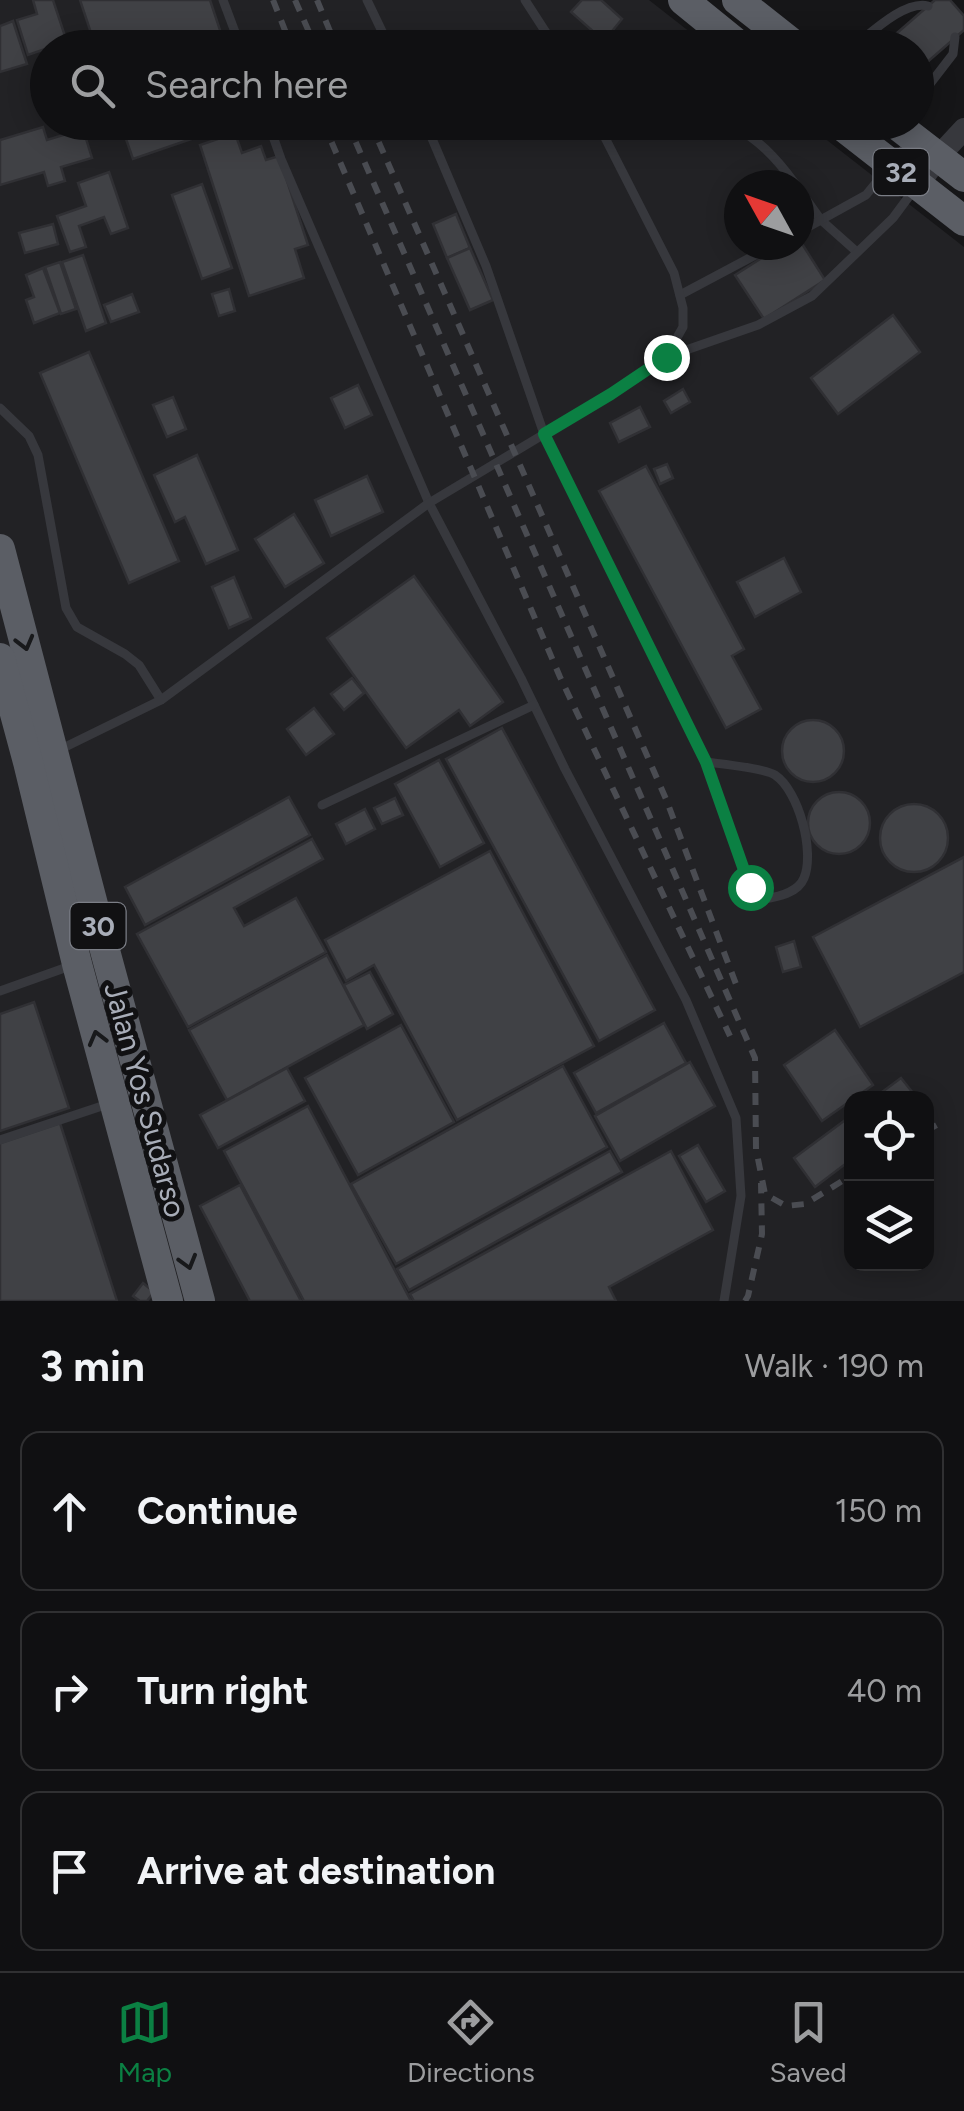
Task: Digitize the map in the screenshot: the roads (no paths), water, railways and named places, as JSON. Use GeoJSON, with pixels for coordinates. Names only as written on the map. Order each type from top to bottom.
{"type":"FeatureCollection","features":[{"type":"Feature","properties":{"kind":"highway"},"geometry":{"type":"LineString","coordinates":[[683,0],[720,30]]}},
{"type":"Feature","properties":{"kind":"highway"},"geometry":{"type":"LineString","coordinates":[[737,0],[775,30]]}},
{"type":"Feature","properties":{"kind":"highway","name":"32"},"geometry":{"type":"LineString","coordinates":[[861,140],[964,221]]}},
{"type":"Feature","properties":{"kind":"highway","name":"32"},"geometry":{"type":"LineString","coordinates":[[921,140],[964,177]]}},
{"type":"Feature","properties":{"kind":"highway","name":"Jalan Yos Sudarso"},"geometry":{"type":"LineString","coordinates":[[0,549],[41,758],[92,961],[200,1301]]}},
{"type":"Feature","properties":{"kind":"highway","name":"Jalan Yos Sudarso"},"geometry":{"type":"LineString","coordinates":[[0,658],[41,758]]}},
{"type":"Feature","properties":{"kind":"highway","name":"Jalan Yos Sudarso"},"geometry":{"type":"LineString","coordinates":[[92,961],[114,1102],[168,1301]]}},
{"type":"Feature","properties":{"kind":"street"},"geometry":{"type":"LineString","coordinates":[[918,185],[964,129]]}},
{"type":"Feature","properties":{"kind":"lane"},"geometry":{"type":"LineString","coordinates":[[224,0],[235,30]]}},
{"type":"Feature","properties":{"kind":"lane"},"geometry":{"type":"LineString","coordinates":[[367,0],[381,30]]}},
{"type":"Feature","properties":{"kind":"lane"},"geometry":{"type":"LineString","coordinates":[[525,0],[544,30]]}},
{"type":"Feature","properties":{"kind":"lane"},"geometry":{"type":"LineString","coordinates":[[876,30],[906,7],[917,3],[928,6]]}},
{"type":"Feature","properties":{"kind":"lane"},"geometry":{"type":"LineString","coordinates":[[934,80],[953,54],[955,37]]}},
{"type":"Feature","properties":{"kind":"lane"},"geometry":{"type":"LineString","coordinates":[[274,140],[429,503],[686,1000],[736,1118],[742,1196],[724,1301]]}},
{"type":"Feature","properties":{"kind":"lane"},"geometry":{"type":"LineString","coordinates":[[433,140],[486,266],[544,434],[706,762],[750,887],[764,899],[796,888],[805,877],[807,852],[803,821],[791,795],[775,775],[706,762]]}},
{"type":"Feature","properties":{"kind":"lane"},"geometry":{"type":"LineString","coordinates":[[607,140],[674,273],[680,295],[682,328],[666,357]]}},
{"type":"Feature","properties":{"kind":"lane"},"geometry":{"type":"LineString","coordinates":[[756,140],[776,156],[785,170]]}},
{"type":"Feature","properties":{"kind":"lane"},"geometry":{"type":"LineString","coordinates":[[884,158],[894,140]]}},
{"type":"Feature","properties":{"kind":"lane"},"geometry":{"type":"LineString","coordinates":[[814,224],[866,195],[894,140]]}},
{"type":"Feature","properties":{"kind":"lane"},"geometry":{"type":"LineString","coordinates":[[41,758],[160,700],[429,503],[666,357],[758,324],[812,296],[892,218],[918,185]]}},
{"type":"Feature","properties":{"kind":"lane"},"geometry":{"type":"LineString","coordinates":[[814,210],[857,252]]}},
{"type":"Feature","properties":{"kind":"lane"},"geometry":{"type":"LineString","coordinates":[[680,295],[746,260]]}},
{"type":"Feature","properties":{"kind":"lane"},"geometry":{"type":"LineString","coordinates":[[0,408],[28,436],[38,454],[66,608],[77,628],[140,665],[160,700]]}},
{"type":"Feature","properties":{"kind":"lane"},"geometry":{"type":"LineString","coordinates":[[322,805],[534,704]]}},
{"type":"Feature","properties":{"kind":"lane"},"geometry":{"type":"LineString","coordinates":[[0,991],[92,961]]}},
{"type":"Feature","properties":{"kind":"lane"},"geometry":{"type":"LineString","coordinates":[[0,1140],[114,1102]]}},
{"type":"Feature","properties":{"kind":"railway"},"geometry":{"type":"LineString","coordinates":[[273,0],[285,30]]}},
{"type":"Feature","properties":{"kind":"railway"},"geometry":{"type":"LineString","coordinates":[[295,0],[308,30]]}},
{"type":"Feature","properties":{"kind":"railway"},"geometry":{"type":"LineString","coordinates":[[317,0],[330,30]]}},
{"type":"Feature","properties":{"kind":"railway"},"geometry":{"type":"LineString","coordinates":[[331,140],[560,677],[730,1036]]}},
{"type":"Feature","properties":{"kind":"railway"},"geometry":{"type":"LineString","coordinates":[[355,140],[755,1058],[756,1149],[765,1194],[786,1206],[805,1204],[844,1180]]}},
{"type":"Feature","properties":{"kind":"railway"},"geometry":{"type":"LineString","coordinates":[[378,140],[666,799],[739,992]]}},
{"type":"Feature","properties":{"kind":"railway"},"geometry":{"type":"LineString","coordinates":[[934,1127],[944,1121]]}},
{"type":"Feature","properties":{"kind":"railway"},"geometry":{"type":"LineString","coordinates":[[745,1301],[762,1234],[761,1183]]}}]}
